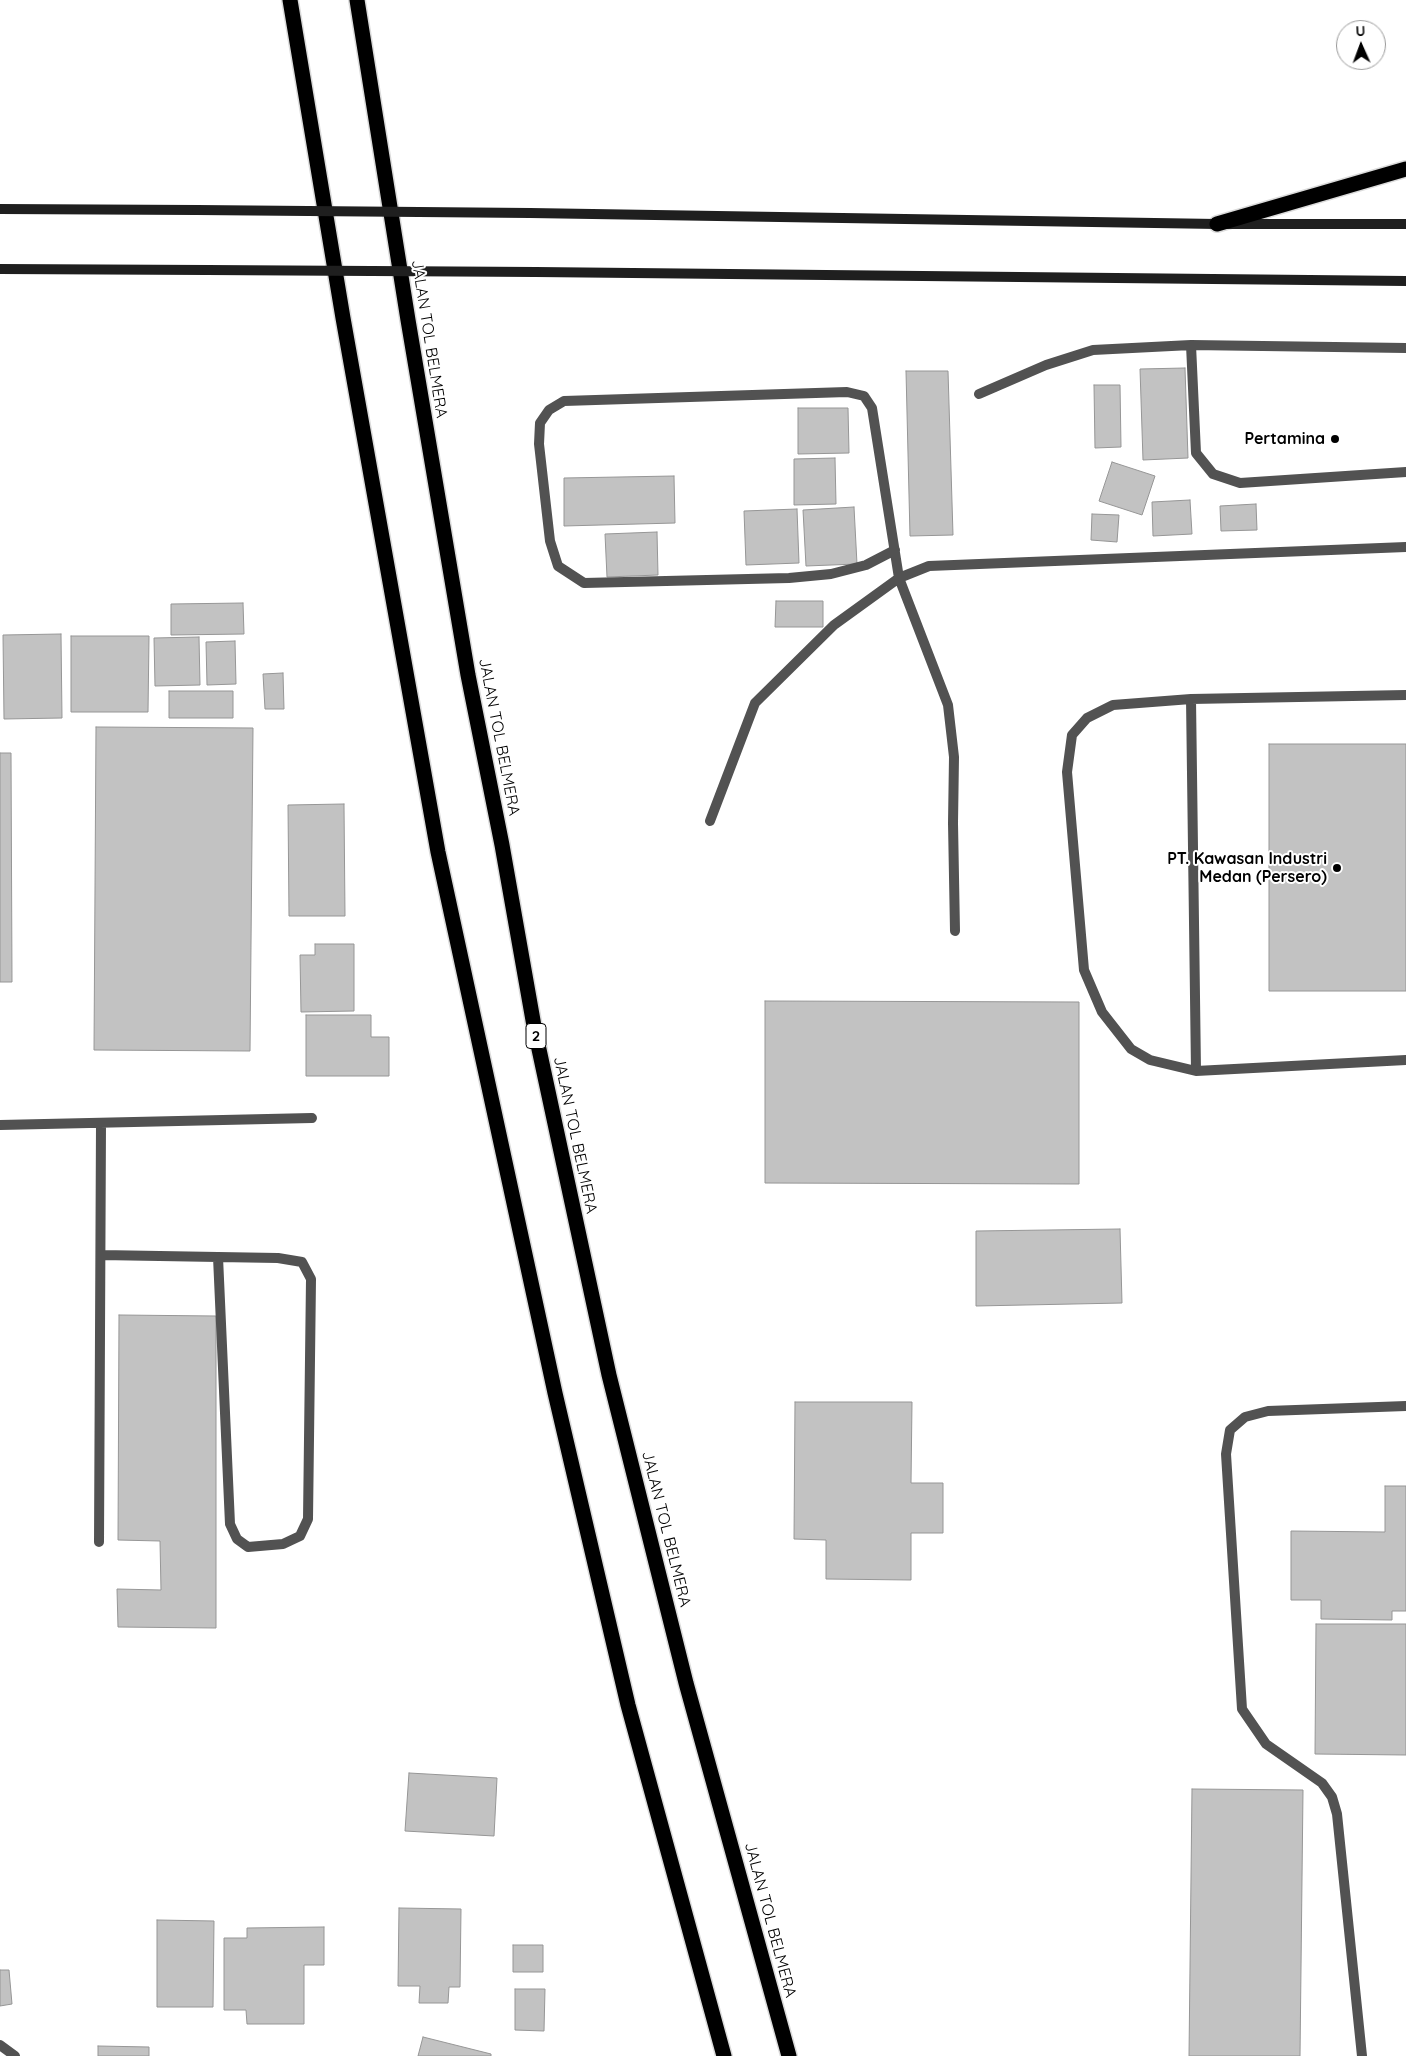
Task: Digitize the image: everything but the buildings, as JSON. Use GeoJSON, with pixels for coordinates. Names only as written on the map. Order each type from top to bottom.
{"type":"FeatureCollection","features":[{"type":"Feature","properties":{"kind":"highway"},"geometry":{"type":"LineString","coordinates":[[290,0],[343,318],[440,862],[555,1393],[626,1696],[724,2056]]}},
{"type":"Feature","properties":{"kind":"highway","name":"JALAN TOL BELMERA"},"geometry":{"type":"LineString","coordinates":[[357,0],[466,665],[502,845],[534,1026],[612,1384],[686,1683],[789,2056]]}},
{"type":"Feature","properties":{"kind":"highway"},"geometry":{"type":"LineString","coordinates":[[1217,224],[1406,168]]}},
{"type":"Feature","properties":{"kind":"street"},"geometry":{"type":"LineString","coordinates":[[0,209],[530,213],[1217,224],[1406,224]]}},
{"type":"Feature","properties":{"kind":"street"},"geometry":{"type":"LineString","coordinates":[[0,269],[536,272],[1406,281]]}},
{"type":"Feature","properties":{"kind":"street"},"geometry":{"type":"LineString","coordinates":[[979,394],[1046,365],[1093,350],[1191,345],[1406,348]]}},
{"type":"Feature","properties":{"kind":"street"},"geometry":{"type":"LineString","coordinates":[[1191,345],[1196,453],[1214,474],[1240,483],[1406,472]]}},
{"type":"Feature","properties":{"kind":"street"},"geometry":{"type":"LineString","coordinates":[[895,550],[866,565],[832,574],[789,578],[584,583],[558,566],[550,541],[539,444],[540,423],[549,410],[564,401],[847,392],[864,396],[872,408],[895,550],[899,578],[948,705],[954,757],[955,931]]}},
{"type":"Feature","properties":{"kind":"street"},"geometry":{"type":"LineString","coordinates":[[710,822],[755,703],[834,625],[899,578],[929,566],[1406,547]]}},
{"type":"Feature","properties":{"kind":"street"},"geometry":{"type":"LineString","coordinates":[[1406,695],[1190,699],[1113,705],[1086,718],[1072,735],[1068,772],[1084,970],[1102,1012],[1131,1049],[1150,1060],[1196,1070],[1406,1060]]}},
{"type":"Feature","properties":{"kind":"street"},"geometry":{"type":"LineString","coordinates":[[1190,699],[1196,1070]]}},
{"type":"Feature","properties":{"kind":"street"},"geometry":{"type":"LineString","coordinates":[[0,1125],[312,1118]]}},
{"type":"Feature","properties":{"kind":"street"},"geometry":{"type":"LineString","coordinates":[[99,1542],[101,1124]]}},
{"type":"Feature","properties":{"kind":"street"},"geometry":{"type":"LineString","coordinates":[[101,1255],[278,1258],[302,1262],[311,1279],[308,1519],[300,1536],[283,1544],[248,1547],[237,1539],[230,1524],[218,1257]]}},
{"type":"Feature","properties":{"kind":"street"},"geometry":{"type":"LineString","coordinates":[[1362,2056],[1337,1814],[1332,1797],[1322,1783],[1266,1744],[1242,1710],[1226,1454],[1230,1430],[1245,1417],[1268,1411],[1406,1406]]}},
{"type":"Feature","properties":{"kind":"street"},"geometry":{"type":"LineString","coordinates":[[0,2045],[15,2056]]}},
{"type":"Feature","properties":{"kind":"place","name":"Pertamina"},"geometry":{"type":"Point","coordinates":[1335,439]}},
{"type":"Feature","properties":{"kind":"place","name":"PT. Kawasan Industri Medan (Persero)"},"geometry":{"type":"Point","coordinates":[1337,868]}}]}
